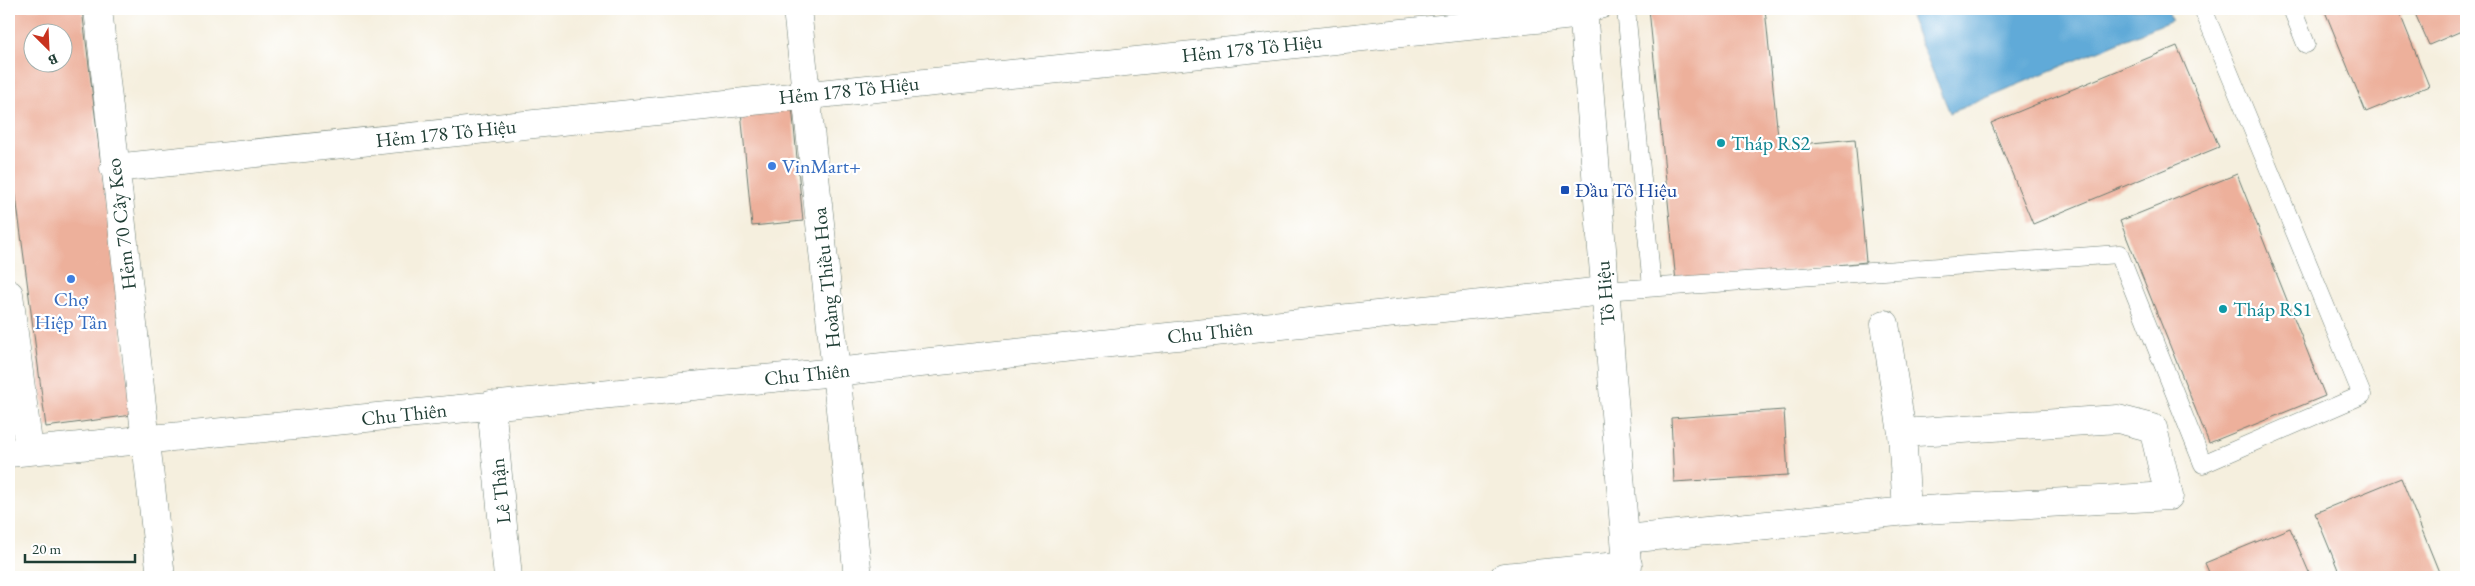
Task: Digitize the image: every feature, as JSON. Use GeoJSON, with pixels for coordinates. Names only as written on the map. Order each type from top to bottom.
{"type":"FeatureCollection","features":[{"type":"Feature","properties":{"kind":"street","name":"Hẻm 70 Cây Keo"},"geometry":{"type":"LineString","coordinates":[[98,9],[114,168],[161,577]]}},
{"type":"Feature","properties":{"kind":"street","name":"Hoàng Thiều Hoa"},"geometry":{"type":"LineString","coordinates":[[797,9],[858,577]]}},
{"type":"Feature","properties":{"kind":"street","name":"Hẻm 178 Tô Hiệu"},"geometry":{"type":"LineString","coordinates":[[114,168],[1590,10]]}},
{"type":"Feature","properties":{"kind":"street","name":"Tô Hiệu"},"geometry":{"type":"LineString","coordinates":[[1590,10],[1604,290],[1627,560]]}},
{"type":"Feature","properties":{"kind":"street","name":"Chu Thiên"},"geometry":{"type":"LineString","coordinates":[[19,452],[835,372],[1604,290]]}},
{"type":"Feature","properties":{"kind":"street"},"geometry":{"type":"LineString","coordinates":[[9,294],[19,452]]}},
{"type":"Feature","properties":{"kind":"street"},"geometry":{"type":"LineString","coordinates":[[1885,324],[1902,433],[1907,511]]}},
{"type":"Feature","properties":{"kind":"street","name":"Lê Thận"},"geometry":{"type":"LineString","coordinates":[[491,405],[508,577]]}},
{"type":"Feature","properties":{"kind":"street"},"geometry":{"type":"LineString","coordinates":[[1504,577],[1627,560],[1907,511],[2169,496],[2153,428],[2118,419],[1902,433]]}},
{"type":"Feature","properties":{"kind":"lane"},"geometry":{"type":"LineString","coordinates":[[1626,9],[1652,287]]}},
{"type":"Feature","properties":{"kind":"lane"},"geometry":{"type":"LineString","coordinates":[[1604,290],[2119,254],[2203,464],[2362,395],[2204,9]]}},
{"type":"Feature","properties":{"kind":"lane"},"geometry":{"type":"LineString","coordinates":[[2292,9],[2306,44]]}},
{"type":"Feature","properties":{"kind":"water"},"geometry":{"type":"Polygon","coordinates":[[[1929,9],[2167,9],[2172,20],[1950,113],[1910,17],[1929,9]]]}},
{"type":"Feature","properties":{"kind":"building","name":"Chợ Hiệp Tân"},"geometry":{"type":"Polygon","coordinates":[[[9,9],[82,9],[132,415],[46,427],[9,143],[9,9]]]}},
{"type":"Feature","properties":{"kind":"building","name":"Tháp RS2"},"geometry":{"type":"Polygon","coordinates":[[[1649,9],[1765,9],[1779,146],[1855,139],[1866,262],[1676,282],[1649,9]]]}},
{"type":"Feature","properties":{"kind":"building"},"geometry":{"type":"Polygon","coordinates":[[[2324,9],[2398,9],[2429,86],[2366,112],[2324,9]]]}},
{"type":"Feature","properties":{"kind":"building"},"geometry":{"type":"Polygon","coordinates":[[[2413,9],[2466,9],[2466,29],[2429,45],[2413,9]]]}},
{"type":"Feature","properties":{"kind":"building"},"geometry":{"type":"Polygon","coordinates":[[[2177,46],[2219,147],[2033,224],[1991,123],[2177,46]]]}},
{"type":"Feature","properties":{"kind":"building","name":"VinMart+"},"geometry":{"type":"Polygon","coordinates":[[[792,106],[803,221],[752,226],[741,111],[792,106]]]}},
{"type":"Feature","properties":{"kind":"building","name":"Tháp RS1"},"geometry":{"type":"Polygon","coordinates":[[[2237,174],[2325,396],[2209,443],[2120,221],[2237,174]]]}},
{"type":"Feature","properties":{"kind":"building"},"geometry":{"type":"Polygon","coordinates":[[[1784,410],[1788,475],[1674,482],[1671,418],[1784,410]]]}},
{"type":"Feature","properties":{"kind":"building"},"geometry":{"type":"Polygon","coordinates":[[[2401,478],[2441,577],[2341,577],[2315,513],[2401,478]]]}},
{"type":"Feature","properties":{"kind":"building"},"geometry":{"type":"Polygon","coordinates":[[[2290,528],[2311,577],[2211,577],[2205,563],[2290,528]]]}},
{"type":"Feature","properties":{"kind":"place","name":"Tháp RS2"},"geometry":{"type":"Point","coordinates":[1721,143]}},
{"type":"Feature","properties":{"kind":"place","name":"VinMart+"},"geometry":{"type":"Point","coordinates":[772,166]}},
{"type":"Feature","properties":{"kind":"place","name":"Đầu Tô Hiệu"},"geometry":{"type":"Point","coordinates":[1565,190]}},
{"type":"Feature","properties":{"kind":"place","name":"Chợ Hiệp Tân"},"geometry":{"type":"Point","coordinates":[71,279]}},
{"type":"Feature","properties":{"kind":"place","name":"Tháp RS1"},"geometry":{"type":"Point","coordinates":[2223,309]}}]}
